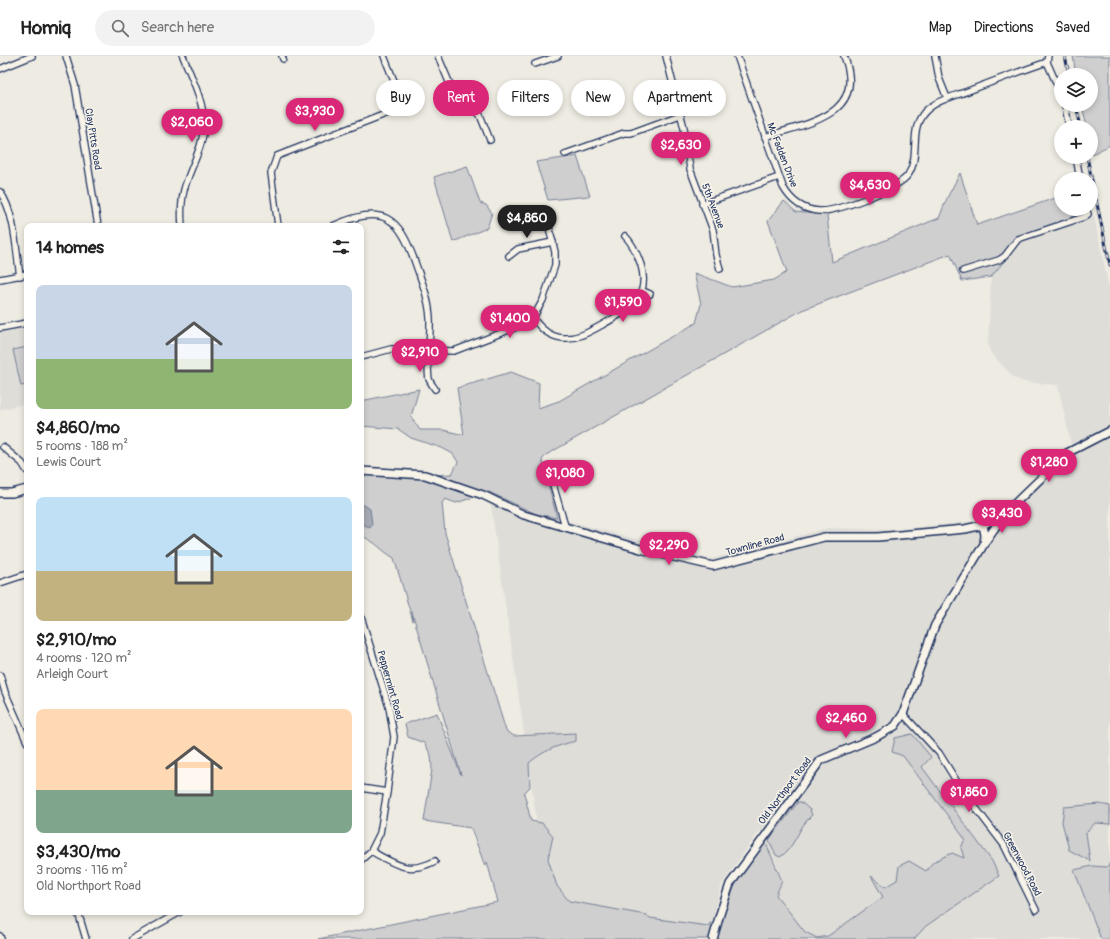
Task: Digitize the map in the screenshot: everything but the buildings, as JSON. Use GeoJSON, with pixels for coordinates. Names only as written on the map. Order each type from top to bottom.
{"type":"FeatureCollection","features":[{"type":"Feature","properties":{"kind":"main road","name":"Townline Road"},"geometry":{"type":"LineString","coordinates":[[364,471],[425,475],[483,495],[524,515],[644,550],[713,566],[824,536],[878,537],[950,531],[984,525],[1004,514],[1067,453],[1110,431]]}},
{"type":"Feature","properties":{"kind":"main road"},"geometry":{"type":"LineString","coordinates":[[0,493],[12,493],[24,490]]}},
{"type":"Feature","properties":{"kind":"main road","name":"Old Northport Road"},"geometry":{"type":"LineString","coordinates":[[714,939],[720,914],[730,884],[821,760],[876,737],[895,726],[903,714],[935,625],[1004,514]]}},
{"type":"Feature","properties":{"kind":"main road"},"geometry":{"type":"LineString","coordinates":[[984,525],[984,544]]}},
{"type":"Feature","properties":{"kind":"street"},"geometry":{"type":"LineString","coordinates":[[0,69],[32,56]]}},
{"type":"Feature","properties":{"kind":"street","name":"Clay Pitts Road"},"geometry":{"type":"LineString","coordinates":[[66,56],[75,85],[98,223]]}},
{"type":"Feature","properties":{"kind":"street"},"geometry":{"type":"LineString","coordinates":[[182,223],[184,189],[200,147],[204,124],[199,96],[183,56]]}},
{"type":"Feature","properties":{"kind":"street"},"geometry":{"type":"LineString","coordinates":[[278,223],[271,173],[277,156],[396,110],[400,106],[400,96],[384,56]]}},
{"type":"Feature","properties":{"kind":"street"},"geometry":{"type":"LineString","coordinates":[[438,56],[452,89],[480,115],[490,140]]}},
{"type":"Feature","properties":{"kind":"street"},"geometry":{"type":"LineString","coordinates":[[535,64],[558,56]]}},
{"type":"Feature","properties":{"kind":"street","name":"5th Avenue"},"geometry":{"type":"LineString","coordinates":[[666,56],[672,80]]}},
{"type":"Feature","properties":{"kind":"street","name":"Mc Fadden Drive"},"geometry":{"type":"LineString","coordinates":[[737,56],[779,177],[788,196],[797,204],[820,211],[843,206],[893,187],[907,176],[915,157],[916,129],[919,119],[929,108],[947,98],[1048,59]]}},
{"type":"Feature","properties":{"kind":"street"},"geometry":{"type":"LineString","coordinates":[[765,137],[824,117],[840,106],[848,92],[850,84],[848,66],[844,56]]}},
{"type":"Feature","properties":{"kind":"street"},"geometry":{"type":"LineString","coordinates":[[935,56],[939,78],[947,98]]}},
{"type":"Feature","properties":{"kind":"street"},"geometry":{"type":"LineString","coordinates":[[1048,59],[1054,75]]}},
{"type":"Feature","properties":{"kind":"street"},"geometry":{"type":"LineString","coordinates":[[565,154],[624,133],[631,133],[677,116]]}},
{"type":"Feature","properties":{"kind":"street","name":"5th Avenue"},"geometry":{"type":"LineString","coordinates":[[680,116],[690,169],[713,230],[716,255],[720,269]]}},
{"type":"Feature","properties":{"kind":"street"},"geometry":{"type":"LineString","coordinates":[[702,204],[779,177]]}},
{"type":"Feature","properties":{"kind":"street"},"geometry":{"type":"LineString","coordinates":[[0,192],[5,199],[9,212],[20,276]]}},
{"type":"Feature","properties":{"kind":"street"},"geometry":{"type":"LineString","coordinates":[[340,223],[357,216],[376,215],[387,218],[404,234],[428,300],[430,319],[429,380],[435,389]]}},
{"type":"Feature","properties":{"kind":"street"},"geometry":{"type":"LineString","coordinates":[[364,356],[387,350],[454,351],[463,349],[514,328],[533,318],[543,300],[552,276],[555,258],[553,242],[546,215]]}},
{"type":"Feature","properties":{"kind":"street"},"geometry":{"type":"LineString","coordinates":[[963,271],[999,260],[1018,239],[1085,216]]}},
{"type":"Feature","properties":{"kind":"street"},"geometry":{"type":"LineString","coordinates":[[533,318],[540,327],[554,336],[562,338],[582,336],[625,312],[632,306],[643,291],[642,270],[633,244],[624,236]]}},
{"type":"Feature","properties":{"kind":"street"},"geometry":{"type":"LineString","coordinates":[[510,256],[518,249],[553,242]]}},
{"type":"Feature","properties":{"kind":"street"},"geometry":{"type":"LineString","coordinates":[[0,279],[24,275]]}},
{"type":"Feature","properties":{"kind":"street"},"geometry":{"type":"LineString","coordinates":[[643,291],[650,294]]}},
{"type":"Feature","properties":{"kind":"street"},"geometry":{"type":"LineString","coordinates":[[0,328],[24,324]]}},
{"type":"Feature","properties":{"kind":"street"},"geometry":{"type":"LineString","coordinates":[[3,447],[24,466]]}},
{"type":"Feature","properties":{"kind":"street"},"geometry":{"type":"LineString","coordinates":[[548,467],[565,526]]}},
{"type":"Feature","properties":{"kind":"street"},"geometry":{"type":"LineString","coordinates":[[0,583],[24,575]]}},
{"type":"Feature","properties":{"kind":"street","name":"Peppermint Road"},"geometry":{"type":"LineString","coordinates":[[364,627],[392,721],[393,750],[380,833],[371,851]]}},
{"type":"Feature","properties":{"kind":"street"},"geometry":{"type":"LineString","coordinates":[[0,675],[5,692],[24,735]]}},
{"type":"Feature","properties":{"kind":"street","name":"Greenwood Road"},"geometry":{"type":"LineString","coordinates":[[903,714],[939,754],[962,790],[1004,845],[1036,910]]}},
{"type":"Feature","properties":{"kind":"street"},"geometry":{"type":"LineString","coordinates":[[364,788],[387,792]]}},
{"type":"Feature","properties":{"kind":"street"},"geometry":{"type":"LineString","coordinates":[[364,857],[371,851],[387,861],[402,866],[415,868],[435,861]]}},
{"type":"Feature","properties":{"kind":"street"},"geometry":{"type":"LineString","coordinates":[[79,915],[86,939]]}},
{"type":"Feature","properties":{"kind":"street"},"geometry":{"type":"LineString","coordinates":[[132,939],[175,915]]}},
{"type":"Feature","properties":{"kind":"shaded area"},"geometry":{"type":"Polygon","coordinates":[[[1073,56],[1110,56],[1110,145],[1098,151],[1098,120],[1085,120],[1084,112],[1098,112],[1098,68],[1075,68],[1073,56]]]}},
{"type":"Feature","properties":{"kind":"shaded area"},"geometry":{"type":"Polygon","coordinates":[[[577,156],[590,196],[548,200],[536,162],[577,156]]]}},
{"type":"Feature","properties":{"kind":"shaded area"},"geometry":{"type":"Polygon","coordinates":[[[467,166],[480,203],[486,205],[492,213],[487,228],[453,242],[434,177],[467,166]]]}},
{"type":"Feature","properties":{"kind":"shaded area"},"geometry":{"type":"Polygon","coordinates":[[[960,173],[977,225],[1054,198],[1054,216],[1085,216],[1086,219],[1021,241],[991,277],[962,281],[950,254],[802,310],[546,455],[542,460],[557,518],[536,514],[489,492],[456,503],[445,499],[442,503],[445,533],[506,731],[514,736],[576,733],[576,741],[551,749],[529,763],[530,787],[524,793],[531,821],[542,823],[553,836],[548,859],[557,886],[569,901],[646,915],[650,918],[708,926],[710,923],[712,924],[711,939],[318,939],[498,902],[487,862],[485,866],[471,828],[424,821],[432,769],[431,755],[424,743],[408,737],[405,724],[437,713],[461,775],[412,612],[413,621],[394,558],[364,537],[364,475],[414,476],[452,474],[458,462],[453,454],[442,448],[411,438],[398,429],[364,426],[364,400],[419,389],[411,417],[420,430],[443,430],[464,435],[457,388],[511,372],[539,383],[538,408],[559,401],[696,323],[701,304],[694,273],[732,287],[774,280],[787,272],[768,221],[784,201],[796,212],[827,215],[832,262],[939,218],[947,198],[960,173]]]}},
{"type":"Feature","properties":{"kind":"shaded area"},"geometry":{"type":"Polygon","coordinates":[[[1094,216],[1110,293],[1110,939],[915,939],[883,897],[828,937],[817,938],[805,933],[776,895],[782,881],[776,863],[760,830],[722,884],[710,930],[553,933],[489,492],[536,514],[557,518],[712,559],[828,528],[887,530],[989,520],[1071,445],[1058,385],[1024,382],[1014,378],[990,352],[988,344],[991,277],[1021,241],[1094,216]]]}},
{"type":"Feature","properties":{"kind":"shaded area"},"geometry":{"type":"Polygon","coordinates":[[[24,321],[24,404],[0,410],[0,325],[24,321]]]}},
{"type":"Feature","properties":{"kind":"shaded area"},"geometry":{"type":"Polygon","coordinates":[[[24,348],[24,386],[21,386],[13,350],[24,348]]]}},
{"type":"Feature","properties":{"kind":"shaded area"},"geometry":{"type":"Polygon","coordinates":[[[364,505],[370,509],[372,524],[370,528],[364,525],[364,505]]]}},
{"type":"Feature","properties":{"kind":"shaded area"},"geometry":{"type":"Polygon","coordinates":[[[912,734],[931,757],[922,767],[992,861],[999,876],[926,926],[914,939],[717,939],[719,927],[739,875],[765,841],[782,881],[776,895],[805,932],[817,938],[828,936],[883,897],[871,876],[885,887],[897,880],[899,866],[909,861],[926,871],[933,862],[952,853],[964,858],[961,848],[965,839],[903,756],[892,752],[895,738],[912,734]]]}},
{"type":"Feature","properties":{"kind":"shaded area"},"geometry":{"type":"Polygon","coordinates":[[[798,802],[801,802],[810,810],[812,815],[803,825],[793,843],[780,857],[776,855],[769,840],[798,802]]]}},
{"type":"Feature","properties":{"kind":"shaded area"},"geometry":{"type":"Polygon","coordinates":[[[1099,804],[1110,806],[1110,824],[1095,823],[1086,833],[1090,861],[1069,850],[1062,822],[1064,807],[1099,804]]]}},
{"type":"Feature","properties":{"kind":"shaded area"},"geometry":{"type":"Polygon","coordinates":[[[1110,863],[1110,939],[1101,939],[1074,870],[1092,866],[1107,867],[1110,863]]]}},
{"type":"Feature","properties":{"kind":"railway"},"geometry":{"type":"LineString","coordinates":[[1065,56],[1068,68]]}},
{"type":"Feature","properties":{"kind":"railway"},"geometry":{"type":"LineString","coordinates":[[1078,112],[1079,120]]}},
{"type":"Feature","properties":{"kind":"railway"},"geometry":{"type":"LineString","coordinates":[[1088,164],[1110,265]]}}]}
